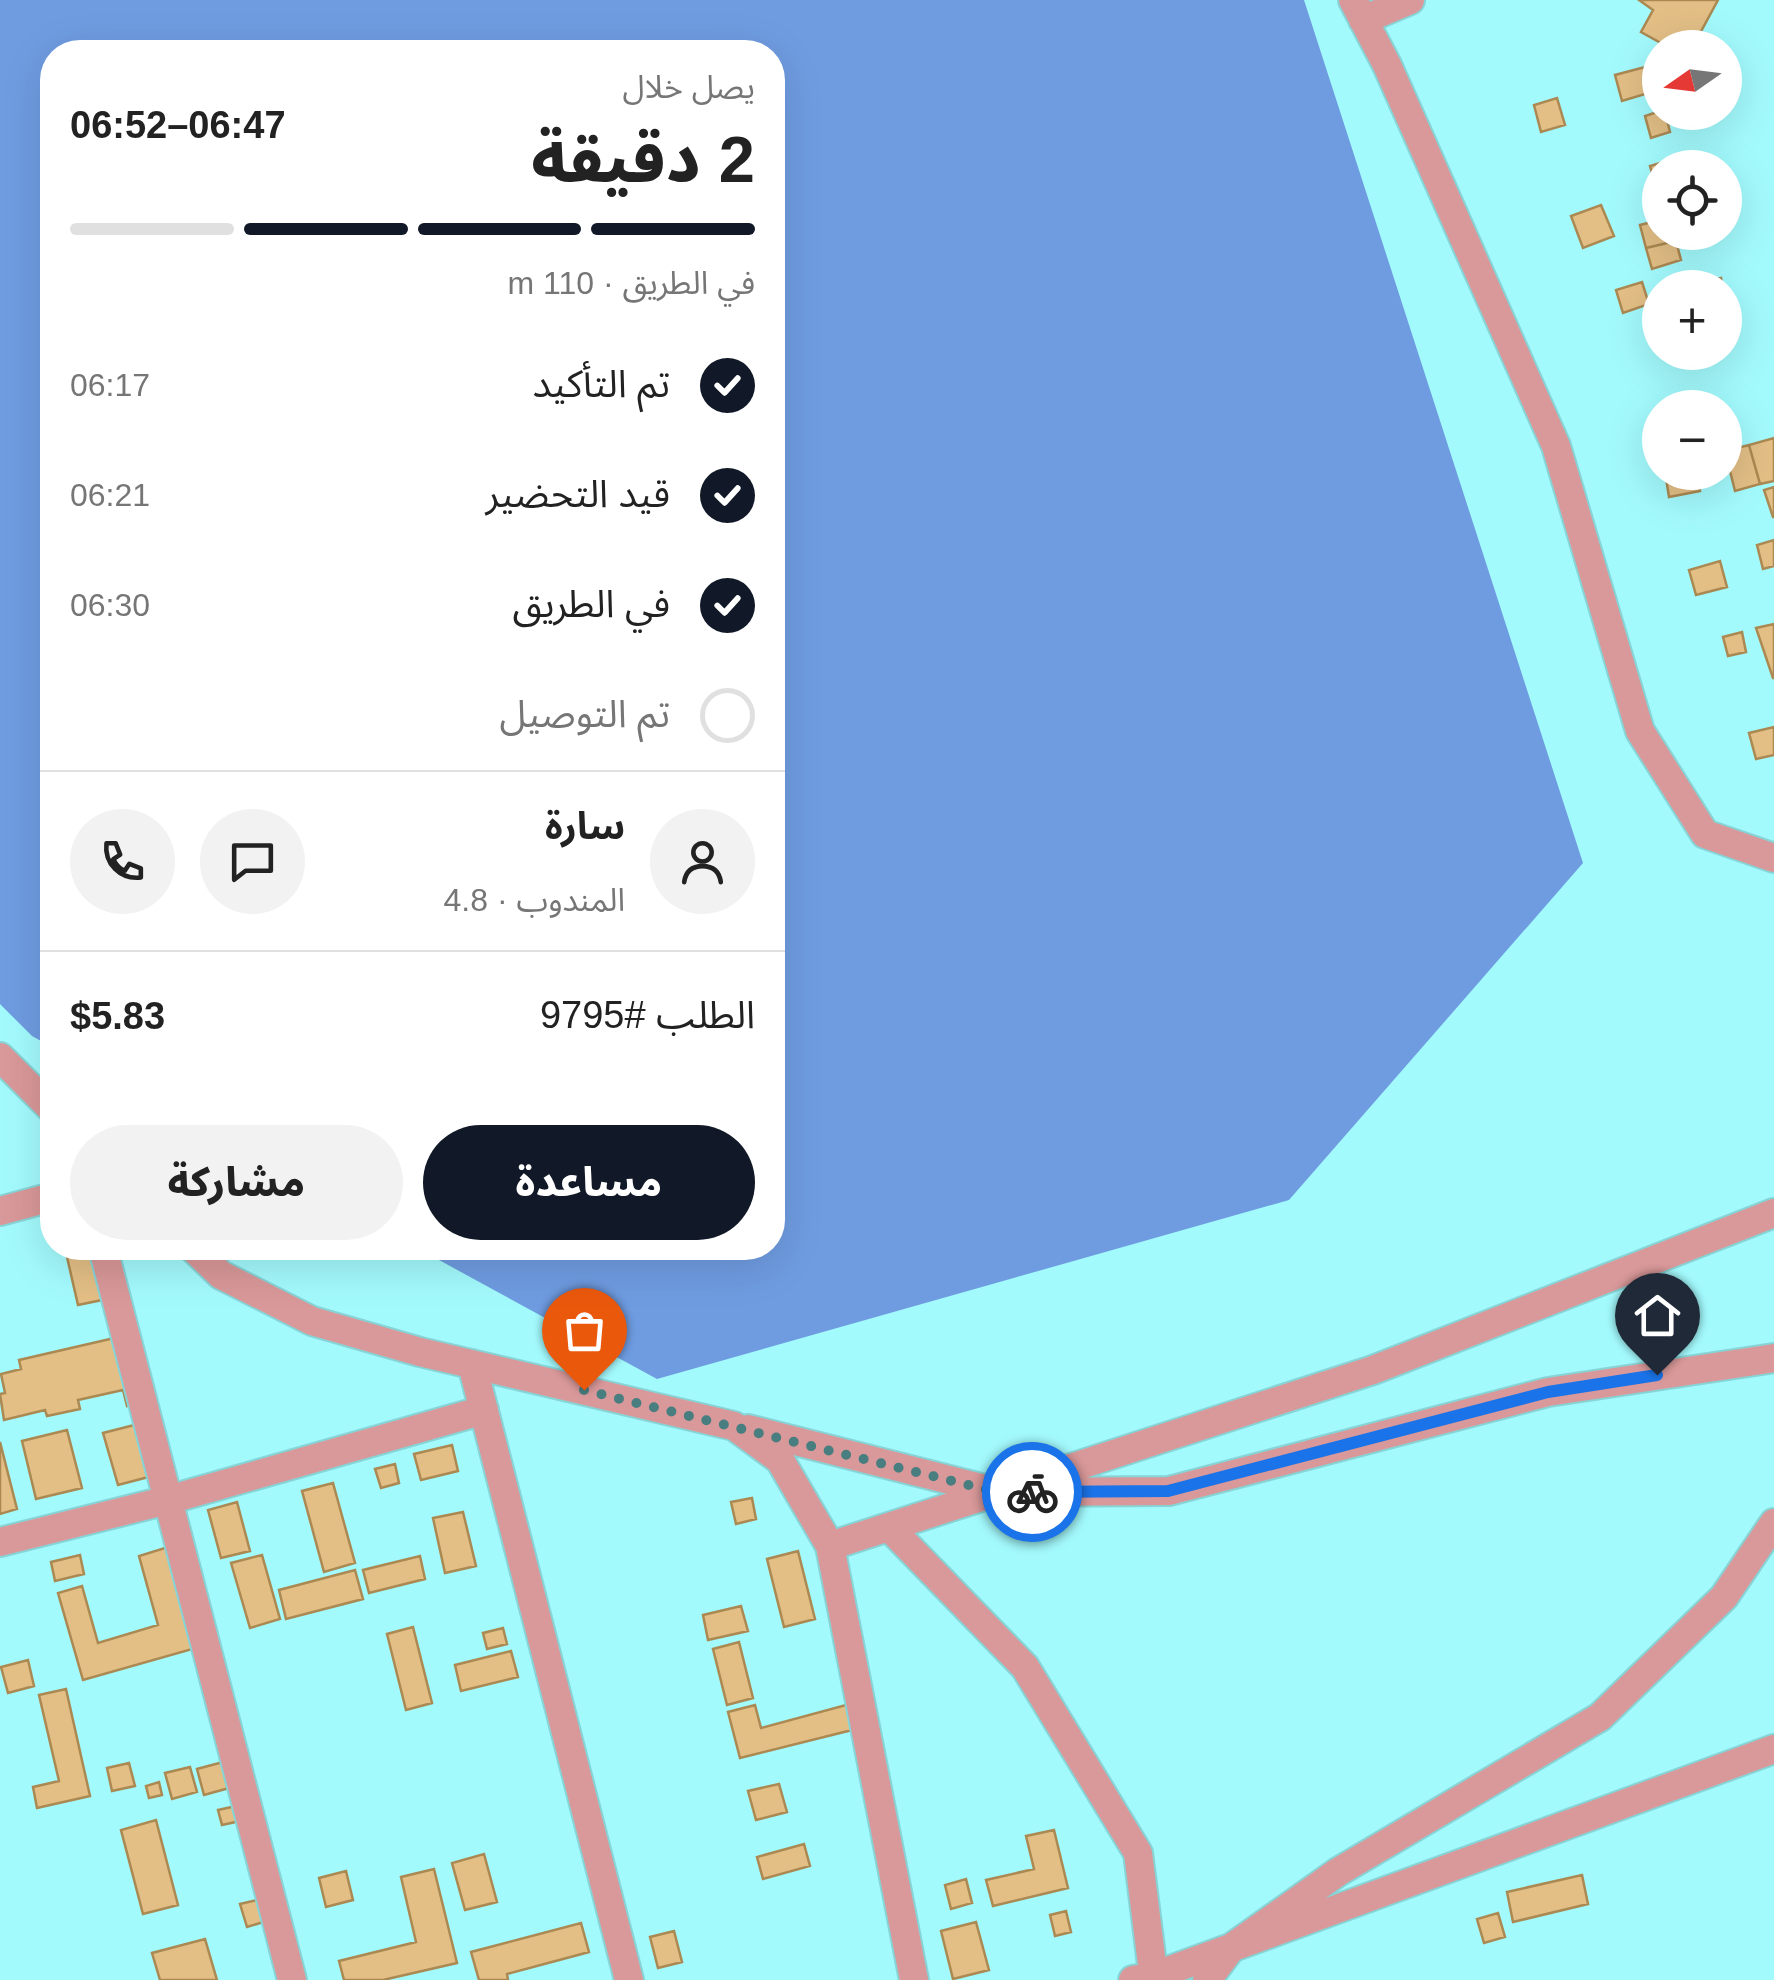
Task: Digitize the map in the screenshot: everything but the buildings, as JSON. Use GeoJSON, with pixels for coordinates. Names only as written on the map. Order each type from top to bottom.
{"type":"FeatureCollection","features":[{"type":"Feature","properties":{"kind":"street"},"geometry":{"type":"LineString","coordinates":[[1410,0],[1358,10],[1387,65],[1556,446],[1640,731],[1705,834],[1774,858]]}},
{"type":"Feature","properties":{"kind":"street"},"geometry":{"type":"LineString","coordinates":[[0,1057],[40,1097]]}},
{"type":"Feature","properties":{"kind":"street"},"geometry":{"type":"LineString","coordinates":[[0,1211],[40,1201]]}},
{"type":"Feature","properties":{"kind":"street"},"geometry":{"type":"LineString","coordinates":[[830,1546],[1373,1370],[1774,1213]]}},
{"type":"Feature","properties":{"kind":"street"},"geometry":{"type":"LineString","coordinates":[[106,1260],[292,1980]]}},
{"type":"Feature","properties":{"kind":"street"},"geometry":{"type":"LineString","coordinates":[[205,1260],[221,1275],[312,1321],[997,1492],[1168,1491],[1548,1392],[1774,1358]]}},
{"type":"Feature","properties":{"kind":"street"},"geometry":{"type":"LineString","coordinates":[[472,1364],[629,1980]]}},
{"type":"Feature","properties":{"kind":"street"},"geometry":{"type":"LineString","coordinates":[[0,1542],[168,1500],[484,1410]]}},
{"type":"Feature","properties":{"kind":"street"},"geometry":{"type":"LineString","coordinates":[[734,1426],[780,1460],[830,1546],[914,1980]]}},
{"type":"Feature","properties":{"kind":"street"},"geometry":{"type":"LineString","coordinates":[[1207,1980],[1230,1948],[1338,1872],[1600,1716],[1724,1596],[1774,1523]]}},
{"type":"Feature","properties":{"kind":"street"},"geometry":{"type":"LineString","coordinates":[[889,1528],[1025,1667],[1138,1854],[1147,1978],[1774,1749]]}},
{"type":"Feature","properties":{"kind":"water"},"geometry":{"type":"Polygon","coordinates":[[[0,0],[1304,0],[1583,863],[1289,1200],[657,1379],[439,1260],[785,1260],[785,40],[40,40],[40,1040],[0,1004],[0,0]]]}},
{"type":"Feature","properties":{"kind":"way so far"},"geometry":{"type":"LineString","coordinates":[[584,1390],[997,1492],[1032,1492]]}},
{"type":"Feature","properties":{"kind":"route"},"geometry":{"type":"LineString","coordinates":[[1032,1492],[1168,1491],[1548,1392],[1657,1375]]}}]}
